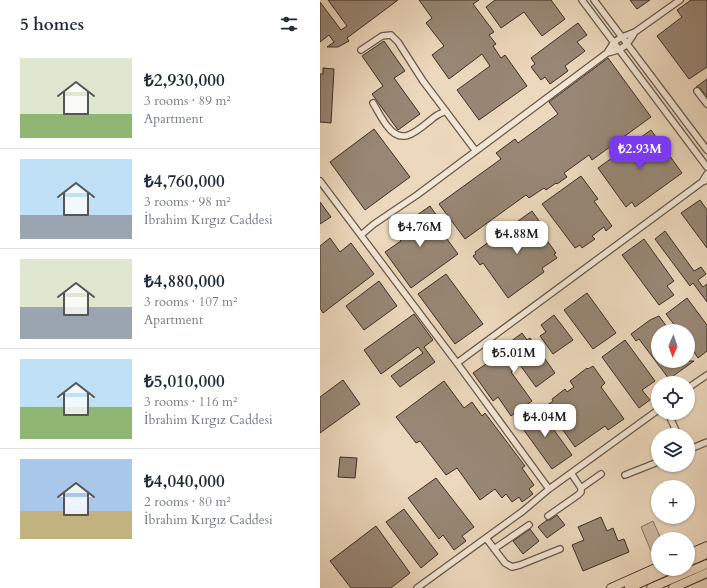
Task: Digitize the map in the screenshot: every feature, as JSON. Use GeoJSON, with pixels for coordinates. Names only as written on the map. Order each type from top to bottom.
{"type":"FeatureCollection","features":[{"type":"Feature","properties":{"kind":"highway"},"geometry":{"type":"LineString","coordinates":[[695,551],[707,546]]}},
{"type":"Feature","properties":{"kind":"highway"},"geometry":{"type":"LineString","coordinates":[[695,559],[707,554]]}},
{"type":"Feature","properties":{"kind":"highway"},"geometry":{"type":"LineString","coordinates":[[651,588],[707,564]]}},
{"type":"Feature","properties":{"kind":"highway"},"geometry":{"type":"LineString","coordinates":[[610,588],[651,570]]}},
{"type":"Feature","properties":{"kind":"highway"},"geometry":{"type":"LineString","coordinates":[[673,588],[707,573]]}},
{"type":"Feature","properties":{"kind":"highway"},"geometry":{"type":"LineString","coordinates":[[629,588],[656,576]]}},
{"type":"Feature","properties":{"kind":"street"},"geometry":{"type":"LineString","coordinates":[[582,0],[707,167]]}},
{"type":"Feature","properties":{"kind":"street"},"geometry":{"type":"LineString","coordinates":[[608,54],[614,42],[635,32],[680,0]]}},
{"type":"Feature","properties":{"kind":"street"},"geometry":{"type":"LineString","coordinates":[[596,1],[707,150]]}},
{"type":"Feature","properties":{"kind":"street"},"geometry":{"type":"LineString","coordinates":[[361,235],[608,54],[620,50],[628,45],[635,32]]}},
{"type":"Feature","properties":{"kind":"street"},"geometry":{"type":"LineString","coordinates":[[361,50],[382,36],[391,35],[398,42],[423,81],[475,150]]}},
{"type":"Feature","properties":{"kind":"street"},"geometry":{"type":"LineString","coordinates":[[697,91],[707,104]]}},
{"type":"Feature","properties":{"kind":"street"},"geometry":{"type":"LineString","coordinates":[[373,103],[389,128],[404,137],[416,132],[434,117],[446,111]]}},
{"type":"Feature","properties":{"kind":"street"},"geometry":{"type":"LineString","coordinates":[[457,363],[704,181],[707,174]]}},
{"type":"Feature","properties":{"kind":"street"},"geometry":{"type":"LineString","coordinates":[[320,181],[457,363],[549,489]]}},
{"type":"Feature","properties":{"kind":"street"},"geometry":{"type":"LineString","coordinates":[[695,384],[706,377]]}},
{"type":"Feature","properties":{"kind":"street"},"geometry":{"type":"LineString","coordinates":[[417,588],[651,415]]}},
{"type":"Feature","properties":{"kind":"street"},"geometry":{"type":"LineString","coordinates":[[695,447],[707,442]]}},
{"type":"Feature","properties":{"kind":"street"},"geometry":{"type":"LineString","coordinates":[[625,475],[651,465]]}},
{"type":"Feature","properties":{"kind":"street"},"geometry":{"type":"LineString","coordinates":[[571,473],[581,488]]}},
{"type":"Feature","properties":{"kind":"street"},"geometry":{"type":"LineString","coordinates":[[548,516],[578,495],[581,492],[581,488],[601,474]]}},
{"type":"Feature","properties":{"kind":"street"},"geometry":{"type":"LineString","coordinates":[[494,549],[529,525]]}},
{"type":"Feature","properties":{"kind":"street"},"geometry":{"type":"LineString","coordinates":[[486,538],[505,564],[512,566],[520,565],[560,549]]}},
{"type":"Feature","properties":{"kind":"shaded area"},"geometry":{"type":"Polygon","coordinates":[[[651,522],[651,524],[654,524],[658,532],[651,532],[651,551],[641,527],[651,522]]]}},
{"type":"Feature","properties":{"kind":"building"},"geometry":{"type":"Polygon","coordinates":[[[328,0],[398,0],[347,38],[349,41],[338,47],[327,47],[334,42],[329,35],[320,42],[320,2],[341,30],[347,26],[328,0]]]}},
{"type":"Feature","properties":{"kind":"building"},"geometry":{"type":"Polygon","coordinates":[[[419,0],[479,0],[473,4],[494,32],[489,35],[496,44],[493,46],[501,58],[505,55],[527,86],[479,120],[457,90],[490,66],[482,54],[449,79],[432,55],[444,46],[426,23],[432,18],[419,0]]]}},
{"type":"Feature","properties":{"kind":"building"},"geometry":{"type":"Polygon","coordinates":[[[495,0],[551,0],[565,19],[542,36],[524,12],[501,28],[486,7],[495,0]]]}},
{"type":"Feature","properties":{"kind":"building"},"geometry":{"type":"Polygon","coordinates":[[[630,0],[650,0],[637,9],[630,0]]]}},
{"type":"Feature","properties":{"kind":"building"},"geometry":{"type":"Polygon","coordinates":[[[691,0],[707,0],[707,67],[689,79],[657,36],[682,17],[677,10],[691,0]]]}},
{"type":"Feature","properties":{"kind":"building"},"geometry":{"type":"Polygon","coordinates":[[[578,23],[587,35],[577,42],[585,51],[565,66],[568,71],[550,84],[545,77],[541,80],[531,67],[535,64],[531,58],[578,23]]]}},
{"type":"Feature","properties":{"kind":"building"},"geometry":{"type":"Polygon","coordinates":[[[384,41],[405,71],[394,78],[420,114],[398,130],[372,94],[383,86],[362,56],[384,41]]]}},
{"type":"Feature","properties":{"kind":"building"},"geometry":{"type":"Polygon","coordinates":[[[608,58],[651,117],[592,160],[589,155],[564,173],[567,177],[557,184],[556,183],[546,190],[544,188],[529,198],[526,195],[465,239],[439,204],[501,159],[496,153],[515,139],[518,143],[558,114],[549,102],[608,58]]]}},
{"type":"Feature","properties":{"kind":"building"},"geometry":{"type":"Polygon","coordinates":[[[323,68],[334,69],[331,123],[320,122],[320,74],[323,74],[323,68]]]}},
{"type":"Feature","properties":{"kind":"building"},"geometry":{"type":"Polygon","coordinates":[[[707,79],[707,97],[700,88],[696,87],[707,79]]]}},
{"type":"Feature","properties":{"kind":"building"},"geometry":{"type":"Polygon","coordinates":[[[374,129],[410,177],[365,210],[330,162],[374,129]]]}},
{"type":"Feature","properties":{"kind":"building"},"geometry":{"type":"Polygon","coordinates":[[[651,130],[682,173],[635,207],[632,202],[626,207],[598,168],[651,130]]]}},
{"type":"Feature","properties":{"kind":"building"},"geometry":{"type":"Polygon","coordinates":[[[581,176],[598,199],[594,201],[612,226],[606,231],[604,227],[592,236],[595,239],[582,248],[580,245],[575,248],[542,204],[581,176]]]}},
{"type":"Feature","properties":{"kind":"building"},"geometry":{"type":"Polygon","coordinates":[[[700,200],[707,210],[707,248],[681,213],[700,200]]]}},
{"type":"Feature","properties":{"kind":"building"},"geometry":{"type":"Polygon","coordinates":[[[320,202],[331,217],[320,224],[320,202]]]}},
{"type":"Feature","properties":{"kind":"building"},"geometry":{"type":"Polygon","coordinates":[[[430,206],[437,216],[432,219],[458,254],[411,288],[385,252],[401,241],[394,231],[430,206]]]}},
{"type":"Feature","properties":{"kind":"building"},"geometry":{"type":"Polygon","coordinates":[[[532,211],[542,225],[533,232],[538,239],[543,235],[556,253],[554,254],[557,258],[542,268],[544,272],[508,298],[483,263],[480,265],[473,256],[476,254],[475,252],[532,211]]]}},
{"type":"Feature","properties":{"kind":"building"},"geometry":{"type":"Polygon","coordinates":[[[665,231],[694,271],[701,267],[706,274],[698,280],[703,287],[707,284],[707,302],[693,283],[690,286],[655,239],[665,231]]]}},
{"type":"Feature","properties":{"kind":"building"},"geometry":{"type":"Polygon","coordinates":[[[330,238],[340,252],[351,243],[374,274],[323,313],[320,308],[320,246],[330,238]]]}},
{"type":"Feature","properties":{"kind":"building"},"geometry":{"type":"Polygon","coordinates":[[[644,239],[674,281],[667,286],[674,295],[659,305],[622,255],[644,239]]]}},
{"type":"Feature","properties":{"kind":"building"},"geometry":{"type":"Polygon","coordinates":[[[446,274],[483,324],[455,344],[418,294],[446,274]]]}},
{"type":"Feature","properties":{"kind":"building"},"geometry":{"type":"Polygon","coordinates":[[[379,281],[397,306],[364,330],[346,306],[379,281]]]}},
{"type":"Feature","properties":{"kind":"building"},"geometry":{"type":"Polygon","coordinates":[[[587,293],[616,333],[593,349],[564,310],[587,293]]]}},
{"type":"Feature","properties":{"kind":"building"},"geometry":{"type":"Polygon","coordinates":[[[687,298],[707,325],[707,351],[698,358],[695,354],[695,324],[674,324],[666,314],[687,298]]]}},
{"type":"Feature","properties":{"kind":"building"},"geometry":{"type":"Polygon","coordinates":[[[414,314],[433,340],[424,347],[435,362],[400,387],[391,376],[423,353],[418,347],[381,374],[364,350],[414,314]]]}},
{"type":"Feature","properties":{"kind":"building"},"geometry":{"type":"Polygon","coordinates":[[[554,315],[573,340],[553,354],[540,336],[546,332],[541,325],[554,315]]]}},
{"type":"Feature","properties":{"kind":"building"},"geometry":{"type":"Polygon","coordinates":[[[659,316],[665,324],[651,324],[651,355],[639,339],[636,341],[631,334],[650,320],[659,316]]]}},
{"type":"Feature","properties":{"kind":"building"},"geometry":{"type":"Polygon","coordinates":[[[522,333],[527,340],[530,338],[555,373],[536,387],[520,365],[511,372],[532,401],[511,416],[498,397],[493,401],[473,373],[499,355],[501,358],[510,352],[505,346],[522,333]]]}},
{"type":"Feature","properties":{"kind":"building"},"geometry":{"type":"Polygon","coordinates":[[[625,340],[651,376],[651,384],[642,390],[650,400],[639,408],[602,357],[625,340]]]}},
{"type":"Feature","properties":{"kind":"building"},"geometry":{"type":"Polygon","coordinates":[[[593,366],[605,383],[601,387],[624,419],[608,430],[605,426],[575,447],[546,406],[553,401],[552,399],[565,389],[567,392],[574,387],[570,381],[587,368],[588,369],[593,366]]]}},
{"type":"Feature","properties":{"kind":"building"},"geometry":{"type":"Polygon","coordinates":[[[661,368],[684,368],[673,376],[667,376],[661,368]]]}},
{"type":"Feature","properties":{"kind":"building"},"geometry":{"type":"Polygon","coordinates":[[[343,380],[360,404],[320,433],[320,397],[343,380]]]}},
{"type":"Feature","properties":{"kind":"building"},"geometry":{"type":"Polygon","coordinates":[[[444,381],[464,408],[472,402],[482,416],[485,413],[525,466],[522,468],[534,485],[529,489],[533,494],[522,502],[519,497],[512,502],[506,494],[502,498],[495,489],[480,500],[457,468],[446,475],[420,441],[416,443],[396,417],[444,381]]]}},
{"type":"Feature","properties":{"kind":"building"},"geometry":{"type":"Polygon","coordinates":[[[538,408],[572,455],[552,469],[518,422],[538,408]]]}},
{"type":"Feature","properties":{"kind":"building"},"geometry":{"type":"Polygon","coordinates":[[[340,457],[357,458],[355,478],[338,477],[340,457]]]}},
{"type":"Feature","properties":{"kind":"building"},"geometry":{"type":"Polygon","coordinates":[[[436,478],[474,527],[462,536],[466,541],[454,550],[443,535],[439,539],[408,498],[436,478]]]}},
{"type":"Feature","properties":{"kind":"building"},"geometry":{"type":"Polygon","coordinates":[[[404,509],[438,554],[421,568],[386,522],[404,509]]]}},
{"type":"Feature","properties":{"kind":"building"},"geometry":{"type":"Polygon","coordinates":[[[557,515],[565,525],[547,538],[538,527],[557,515]]]}},
{"type":"Feature","properties":{"kind":"building"},"geometry":{"type":"Polygon","coordinates":[[[601,517],[607,531],[613,528],[618,541],[624,539],[629,552],[583,571],[572,545],[584,540],[578,527],[601,517]]]}},
{"type":"Feature","properties":{"kind":"building"},"geometry":{"type":"Polygon","coordinates":[[[376,526],[410,573],[391,588],[351,588],[330,561],[376,526]]]}},
{"type":"Feature","properties":{"kind":"building"},"geometry":{"type":"Polygon","coordinates":[[[530,529],[539,541],[523,554],[513,541],[530,529]]]}}]}
